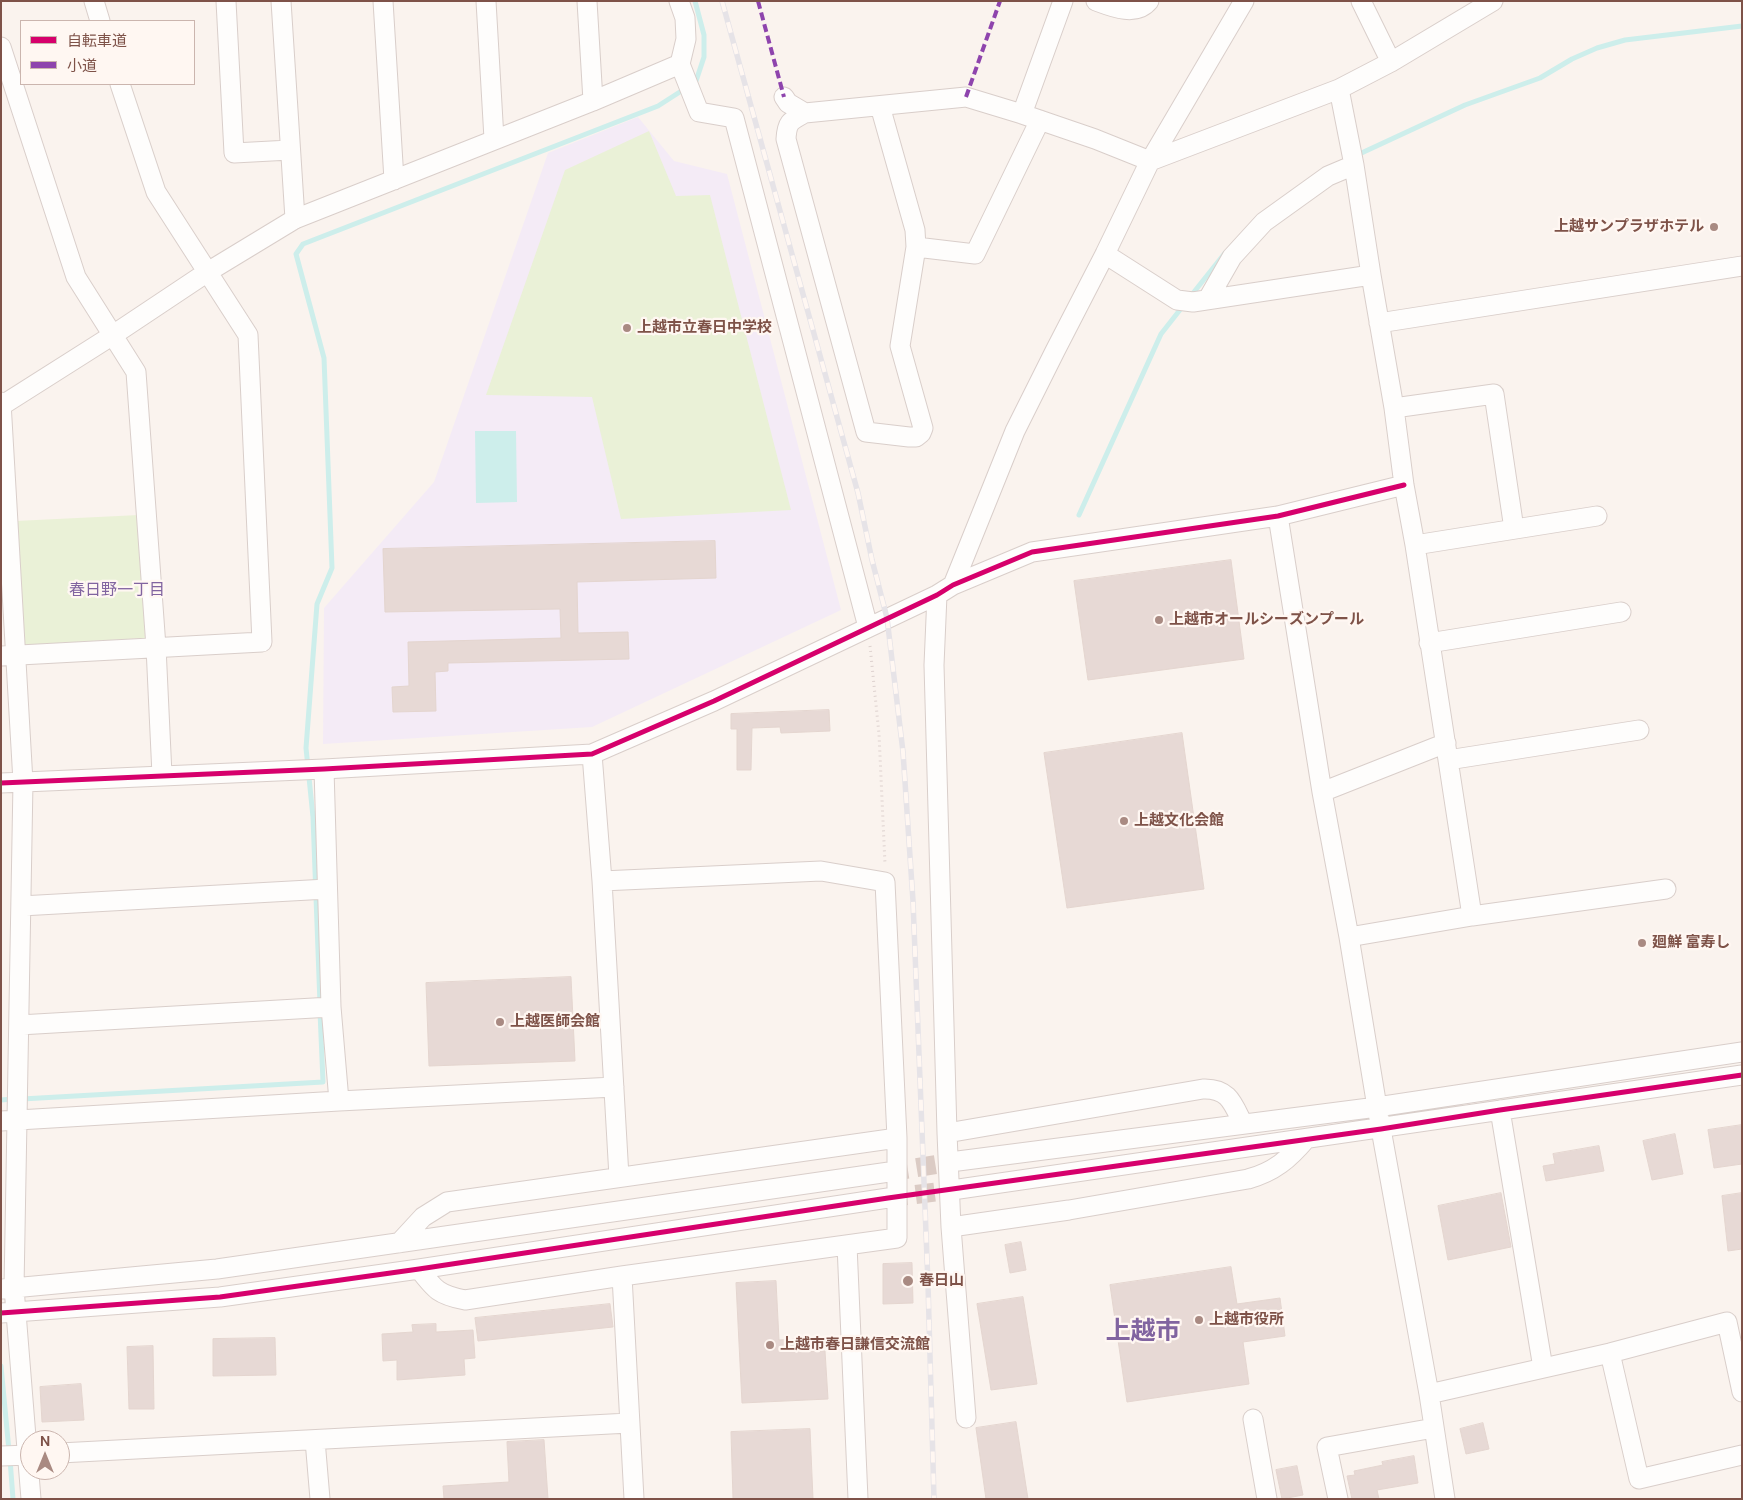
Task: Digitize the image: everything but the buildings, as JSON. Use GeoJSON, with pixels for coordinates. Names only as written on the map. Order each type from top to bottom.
{"type":"FeatureCollection","features":[{"type":"Feature","properties":{"kind":"street"},"geometry":{"type":"LineString","coordinates":[[94,1],[100,20]]}},
{"type":"Feature","properties":{"kind":"street"},"geometry":{"type":"LineString","coordinates":[[226,1],[234,152],[290,150]]}},
{"type":"Feature","properties":{"kind":"street"},"geometry":{"type":"LineString","coordinates":[[281,1],[295,219]]}},
{"type":"Feature","properties":{"kind":"street"},"geometry":{"type":"LineString","coordinates":[[383,1],[394,180]]}},
{"type":"Feature","properties":{"kind":"street"},"geometry":{"type":"LineString","coordinates":[[486,1],[494,139]]}},
{"type":"Feature","properties":{"kind":"street"},"geometry":{"type":"LineString","coordinates":[[587,1],[593,101]]}},
{"type":"Feature","properties":{"kind":"street"},"geometry":{"type":"LineString","coordinates":[[679,1],[685,18],[686,40],[680,64],[699,112],[734,118],[868,627]]}},
{"type":"Feature","properties":{"kind":"street"},"geometry":{"type":"LineString","coordinates":[[1022,114],[1063,1]]}},
{"type":"Feature","properties":{"kind":"street"},"geometry":{"type":"LineString","coordinates":[[1096,1],[1116,9],[1137,9],[1149,1]]}},
{"type":"Feature","properties":{"kind":"street"},"geometry":{"type":"LineString","coordinates":[[966,1418],[951,1227],[947,1133],[934,665],[945,590],[1015,431],[1150,161],[1244,1]]}},
{"type":"Feature","properties":{"kind":"street"},"geometry":{"type":"LineString","coordinates":[[1361,1],[1391,62]]}},
{"type":"Feature","properties":{"kind":"street"},"geometry":{"type":"LineString","coordinates":[[880,106],[915,230],[916,247],[900,346],[922,428],[921,433],[916,437],[866,432],[786,139],[787,126],[792,120],[805,113],[880,106],[966,98],[1040,120],[1150,161],[1339,89],[1391,62],[1491,2]]}},
{"type":"Feature","properties":{"kind":"street"},"geometry":{"type":"LineString","coordinates":[[1,47],[76,277],[136,372],[156,647],[162,775]]}},
{"type":"Feature","properties":{"kind":"street"},"geometry":{"type":"LineString","coordinates":[[26,1430],[9,1312],[8,1288],[9,1121],[19,1025],[23,782],[9,656],[2,404],[113,335],[206,273],[295,219],[593,101],[680,64]]}},
{"type":"Feature","properties":{"kind":"street"},"geometry":{"type":"LineString","coordinates":[[9,656],[262,642],[248,335],[206,273],[156,192],[120,85]]}},
{"type":"Feature","properties":{"kind":"street"},"geometry":{"type":"LineString","coordinates":[[1339,89],[1354,165],[1394,408],[1404,485],[1415,545],[1472,916]]}},
{"type":"Feature","properties":{"kind":"street"},"geometry":{"type":"LineString","coordinates":[[784,97],[788,103],[805,113]]}},
{"type":"Feature","properties":{"kind":"street"},"geometry":{"type":"LineString","coordinates":[[916,247],[975,254],[1040,120]]}},
{"type":"Feature","properties":{"kind":"street"},"geometry":{"type":"LineString","coordinates":[[1208,299],[1232,257],[1264,222],[1328,176],[1354,165]]}},
{"type":"Feature","properties":{"kind":"street"},"geometry":{"type":"LineString","coordinates":[[1105,254],[1177,300],[1193,302],[1371,275]]}},
{"type":"Feature","properties":{"kind":"street"},"geometry":{"type":"LineString","coordinates":[[1379,323],[1742,266]]}},
{"type":"Feature","properties":{"kind":"street"},"geometry":{"type":"LineString","coordinates":[[1394,408],[1494,394],[1514,529]]}},
{"type":"Feature","properties":{"kind":"street"},"geometry":{"type":"LineString","coordinates":[[1,783],[324,769],[592,754],[714,701],[945,590],[1032,552],[1278,516],[1404,485]]}},
{"type":"Feature","properties":{"kind":"street"},"geometry":{"type":"LineString","coordinates":[[1278,516],[1322,792],[1349,937],[1446,1499]]}},
{"type":"Feature","properties":{"kind":"street"},"geometry":{"type":"LineString","coordinates":[[1415,545],[1597,516]]}},
{"type":"Feature","properties":{"kind":"street"},"geometry":{"type":"LineString","coordinates":[[1429,643],[1622,612]]}},
{"type":"Feature","properties":{"kind":"street"},"geometry":{"type":"LineString","coordinates":[[1322,792],[1447,751],[1639,730]]}},
{"type":"Feature","properties":{"kind":"street"},"geometry":{"type":"LineString","coordinates":[[592,754],[602,881],[619,1177]]}},
{"type":"Feature","properties":{"kind":"street"},"geometry":{"type":"LineString","coordinates":[[324,769],[331,1008],[339,1101]]}},
{"type":"Feature","properties":{"kind":"street"},"geometry":{"type":"LineString","coordinates":[[419,1269],[433,1288],[447,1297],[465,1300],[897,1238],[897,1138],[885,882],[822,870],[602,881]]}},
{"type":"Feature","properties":{"kind":"street"},"geometry":{"type":"LineString","coordinates":[[20,906],[327,889]]}},
{"type":"Feature","properties":{"kind":"street"},"geometry":{"type":"LineString","coordinates":[[1349,937],[1472,916],[1666,889]]}},
{"type":"Feature","properties":{"kind":"street"},"geometry":{"type":"LineString","coordinates":[[19,1025],[331,1008]]}},
{"type":"Feature","properties":{"kind":"street"},"geometry":{"type":"LineString","coordinates":[[958,1161],[1377,1107],[1742,1052]]}},
{"type":"Feature","properties":{"kind":"street"},"geometry":{"type":"LineString","coordinates":[[959,1189],[1742,1075]]}},
{"type":"Feature","properties":{"kind":"street"},"geometry":{"type":"LineString","coordinates":[[9,1121],[614,1087]]}},
{"type":"Feature","properties":{"kind":"street"},"geometry":{"type":"LineString","coordinates":[[947,1133],[1214,1088],[1224,1093],[1231,1101],[1243,1124]]}},
{"type":"Feature","properties":{"kind":"street"},"geometry":{"type":"LineString","coordinates":[[1500,1110],[1543,1368]]}},
{"type":"Feature","properties":{"kind":"street"},"geometry":{"type":"LineString","coordinates":[[399,1243],[423,1217],[447,1202],[897,1138]]}},
{"type":"Feature","properties":{"kind":"street"},"geometry":{"type":"LineString","coordinates":[[951,1227],[1069,1210],[1248,1179],[1264,1175],[1272,1170],[1290,1157],[1306,1139]]}},
{"type":"Feature","properties":{"kind":"street"},"geometry":{"type":"LineString","coordinates":[[8,1288],[217,1269],[889,1172]]}},
{"type":"Feature","properties":{"kind":"street"},"geometry":{"type":"LineString","coordinates":[[9,1312],[220,1297],[888,1198]]}},
{"type":"Feature","properties":{"kind":"street"},"geometry":{"type":"LineString","coordinates":[[847,1245],[858,1499]]}},
{"type":"Feature","properties":{"kind":"street"},"geometry":{"type":"LineString","coordinates":[[622,1276],[634,1499]]}},
{"type":"Feature","properties":{"kind":"street"},"geometry":{"type":"LineString","coordinates":[[1428,1394],[1610,1353],[1734,1320],[1742,1392]]}},
{"type":"Feature","properties":{"kind":"street"},"geometry":{"type":"LineString","coordinates":[[1610,1353],[1639,1479],[1742,1455]]}},
{"type":"Feature","properties":{"kind":"street"},"geometry":{"type":"LineString","coordinates":[[1253,1419],[1267,1499]]}},
{"type":"Feature","properties":{"kind":"street"},"geometry":{"type":"LineString","coordinates":[[70,1452],[629,1423]]}},
{"type":"Feature","properties":{"kind":"street"},"geometry":{"type":"LineString","coordinates":[[1338,1499],[1327,1447],[1434,1428]]}},
{"type":"Feature","properties":{"kind":"street"},"geometry":{"type":"LineString","coordinates":[[315,1440],[320,1499]]}},
{"type":"Feature","properties":{"kind":"street"},"geometry":{"type":"LineString","coordinates":[[1,1456],[20,1455]]}},
{"type":"Feature","properties":{"kind":"street"},"geometry":{"type":"LineString","coordinates":[[30,1480],[31,1499]]}},
{"type":"Feature","properties":{"kind":"path"},"geometry":{"type":"LineString","coordinates":[[868,627],[879,734],[885,882]]}},
{"type":"Feature","properties":{"kind":"shaded area","name":"上越市立春日中学校"},"geometry":{"type":"Polygon","coordinates":[[[638,117],[674,161],[727,174],[841,610],[592,727],[323,744],[324,608],[434,482],[548,153],[638,117]]]}},
{"type":"Feature","properties":{"kind":"green space"},"geometry":{"type":"Polygon","coordinates":[[[649,131],[676,196],[710,195],[791,510],[621,519],[592,397],[486,395],[565,170],[649,131]]]}},
{"type":"Feature","properties":{"kind":"green space"},"geometry":{"type":"Polygon","coordinates":[[[139,515],[145,638],[22,645],[16,521],[139,515]]]}},
{"type":"Feature","properties":{"kind":"water"},"geometry":{"type":"Polygon","coordinates":[[[475,431],[516,431],[517,502],[476,503],[475,431]]]}},
{"type":"Feature","properties":{"kind":"waterway"},"geometry":{"type":"LineString","coordinates":[[693,83],[696,81],[704,57],[704,35],[695,1]]}},
{"type":"Feature","properties":{"kind":"waterway"},"geometry":{"type":"LineString","coordinates":[[1355,156],[1465,105],[1540,78],[1572,59],[1597,48],[1625,40],[1742,26]]}},
{"type":"Feature","properties":{"kind":"waterway"},"geometry":{"type":"LineString","coordinates":[[320,1004],[313,817],[306,748],[317,604],[332,568],[324,358],[296,254],[303,244],[658,106],[686,88]]}},
{"type":"Feature","properties":{"kind":"waterway"},"geometry":{"type":"LineString","coordinates":[[1190,297],[1225,253]]}},
{"type":"Feature","properties":{"kind":"waterway"},"geometry":{"type":"LineString","coordinates":[[1079,515],[1161,334],[1183,306]]}},
{"type":"Feature","properties":{"kind":"waterway"},"geometry":{"type":"LineString","coordinates":[[22,1099],[323,1082],[320,1012]]}},
{"type":"Feature","properties":{"kind":"waterway"},"geometry":{"type":"LineString","coordinates":[[1,1100],[13,1099]]}},
{"type":"Feature","properties":{"kind":"waterway"},"geometry":{"type":"LineString","coordinates":[[1,1366],[9,1451]]}},
{"type":"Feature","properties":{"kind":"waterway"},"geometry":{"type":"LineString","coordinates":[[10,1459],[13,1499]]}},
{"type":"Feature","properties":{"kind":"tunnel"},"geometry":{"type":"LineString","coordinates":[[889,1172],[958,1161]]}},
{"type":"Feature","properties":{"kind":"tunnel"},"geometry":{"type":"LineString","coordinates":[[888,1198],[959,1189]]}},
{"type":"Feature","properties":{"kind":"railway"},"geometry":{"type":"LineString","coordinates":[[722,1],[858,493],[872,560],[887,618],[903,752],[913,901],[928,1284],[934,1499]]}},
{"type":"Feature","properties":{"kind":"marked path"},"geometry":{"type":"LineString","coordinates":[[758,1],[784,97]]}},
{"type":"Feature","properties":{"kind":"marked path"},"geometry":{"type":"LineString","coordinates":[[966,97],[1000,1]]}},
{"type":"Feature","properties":{"kind":"cycle path"},"geometry":{"type":"LineString","coordinates":[[1,783],[324,769],[592,754],[714,701],[937,595],[953,585],[1032,552],[1278,516],[1404,485]]}},
{"type":"Feature","properties":{"kind":"cycle path"},"geometry":{"type":"LineString","coordinates":[[1,1313],[220,1297],[888,1198],[1381,1129],[1742,1075]]}},
{"type":"Feature","properties":{"kind":"place","name":"上越サンプラザホテル"},"geometry":{"type":"Point","coordinates":[1714,227]}},
{"type":"Feature","properties":{"kind":"place","name":"上越市立春日中学校"},"geometry":{"type":"Point","coordinates":[627,328]}},
{"type":"Feature","properties":{"kind":"place","name":"上越市オールシーズンプール"},"geometry":{"type":"Point","coordinates":[1159,620]}},
{"type":"Feature","properties":{"kind":"place","name":"上越文化会館"},"geometry":{"type":"Point","coordinates":[1124,821]}},
{"type":"Feature","properties":{"kind":"place","name":"廻鮮 富寿し"},"geometry":{"type":"Point","coordinates":[1642,943]}},
{"type":"Feature","properties":{"kind":"place","name":"上越医師会館"},"geometry":{"type":"Point","coordinates":[500,1022]}},
{"type":"Feature","properties":{"kind":"place","name":"春日山"},"geometry":{"type":"Point","coordinates":[908,1281]}},
{"type":"Feature","properties":{"kind":"place","name":"上越市役所"},"geometry":{"type":"Point","coordinates":[1199,1320]}},
{"type":"Feature","properties":{"kind":"place","name":"上越市春日謙信交流館"},"geometry":{"type":"Point","coordinates":[770,1345]}},
{"type":"Feature","properties":{"kind":"district","name":"春日野一丁目"},"geometry":{"type":"Point","coordinates":[117,591]}},
{"type":"Feature","properties":{"kind":"district","name":"上越市"},"geometry":{"type":"Point","coordinates":[1143,1332]}}]}
